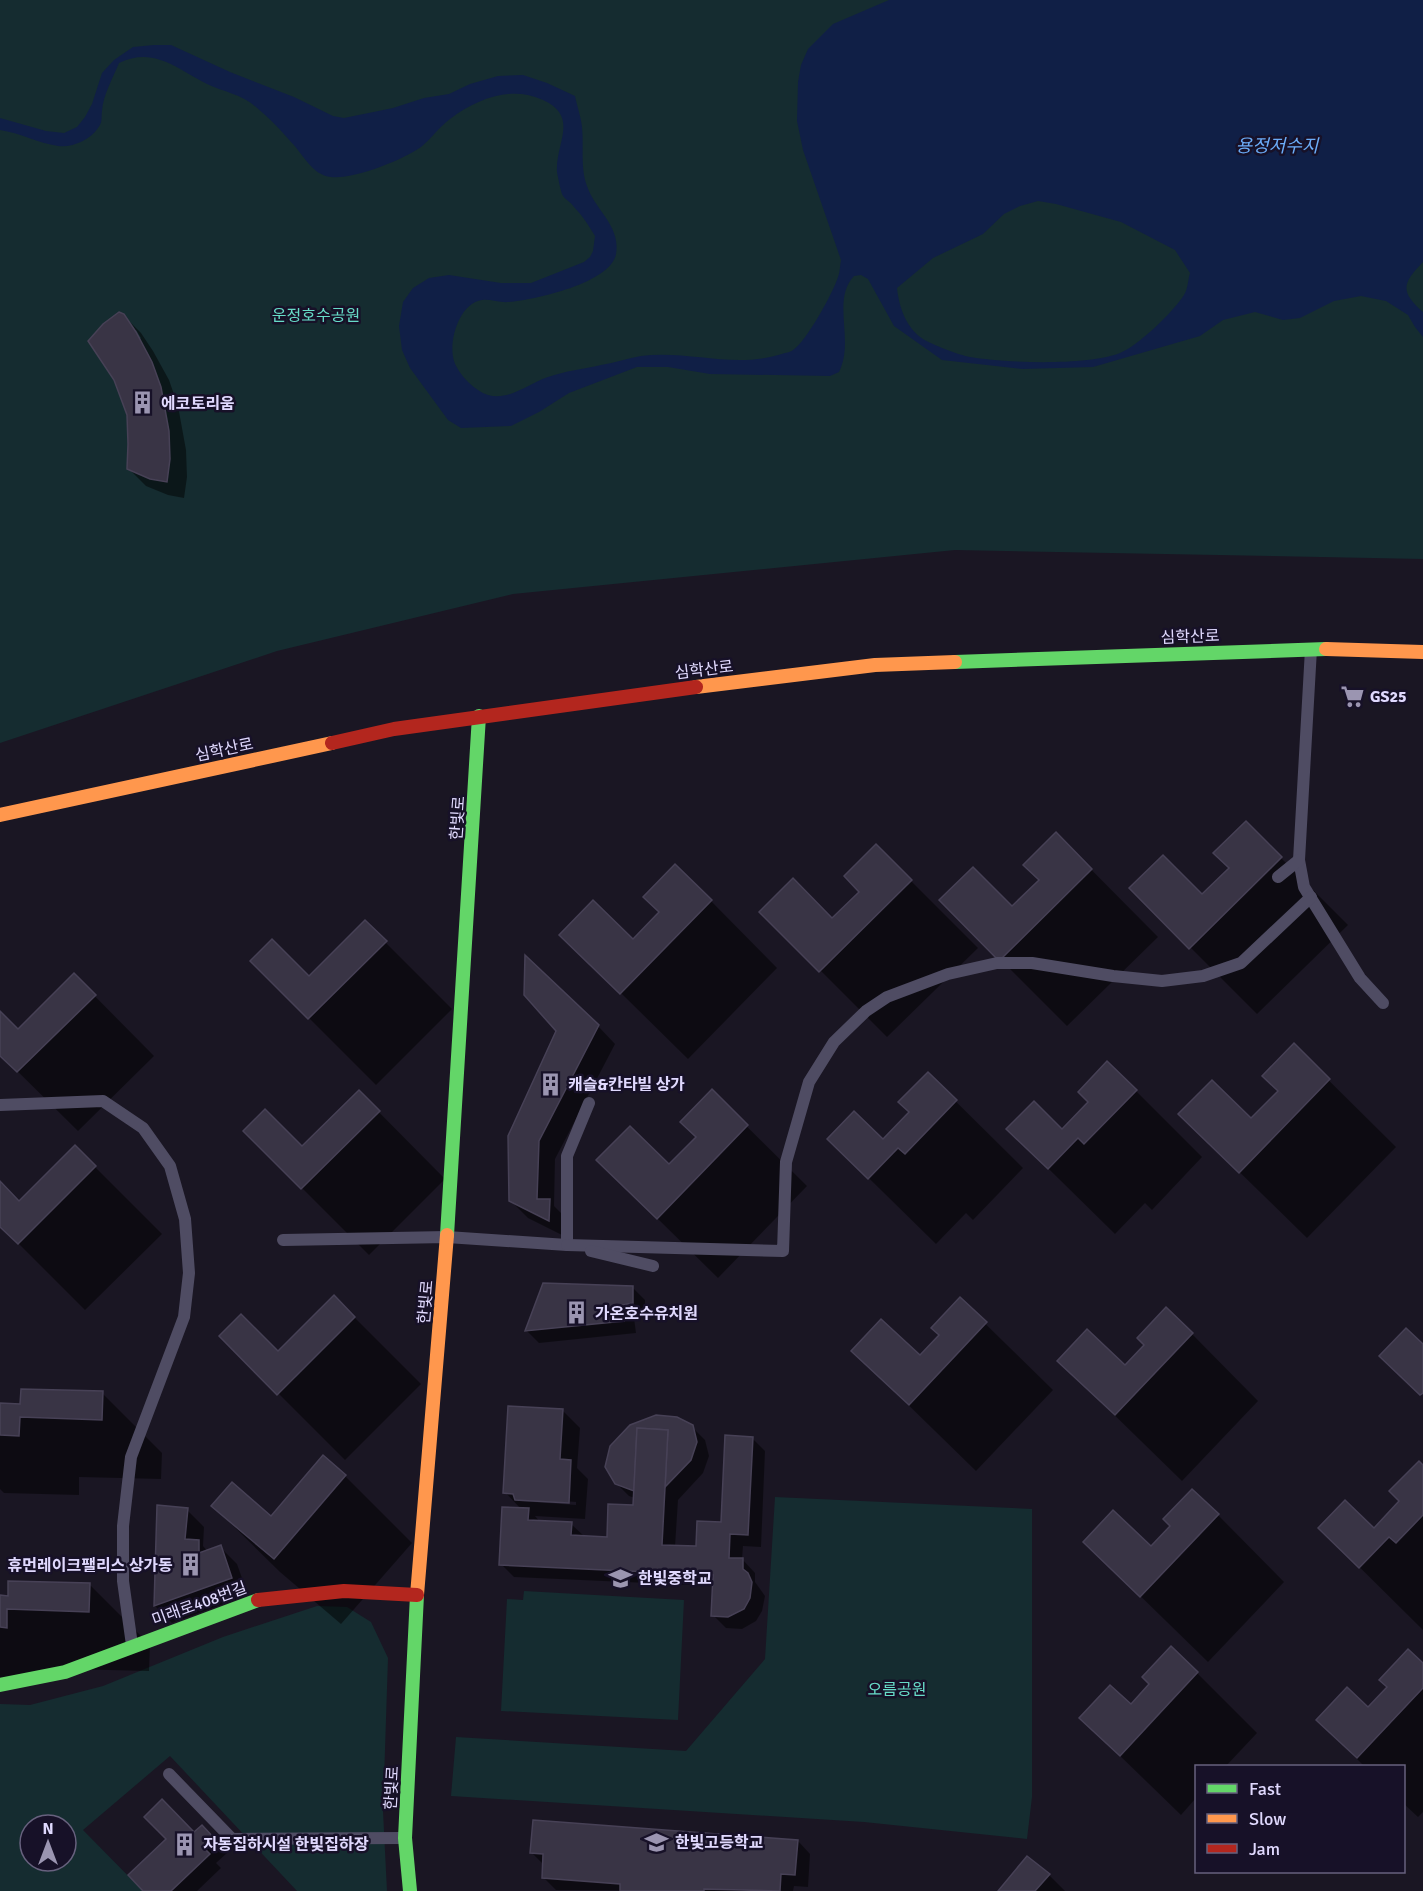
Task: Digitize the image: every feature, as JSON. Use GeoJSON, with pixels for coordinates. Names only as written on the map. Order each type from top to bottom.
{"type":"FeatureCollection","features":[{"type":"Feature","properties":{"kind":"street","name":"심학산로"},"geometry":{"type":"LineString","coordinates":[[0,815],[394,729],[678,689],[875,665],[1311,648],[1423,652]]}},
{"type":"Feature","properties":{"kind":"street","name":"한빛로"},"geometry":{"type":"LineString","coordinates":[[410,1891],[405,1838],[417,1595],[447,1237],[479,716]]}},
{"type":"Feature","properties":{"kind":"street","name":"미래로408번길"},"geometry":{"type":"LineString","coordinates":[[0,1685],[65,1672],[254,1600],[344,1592],[417,1595]]}},
{"type":"Feature","properties":{"kind":"lane"},"geometry":{"type":"LineString","coordinates":[[1311,648],[1299,860],[1304,887],[1360,978],[1383,1003]]}},
{"type":"Feature","properties":{"kind":"lane"},"geometry":{"type":"LineString","coordinates":[[1278,877],[1299,860]]}},
{"type":"Feature","properties":{"kind":"lane"},"geometry":{"type":"LineString","coordinates":[[283,1240],[447,1237],[567,1245],[783,1251],[786,1162],[809,1082],[834,1042],[866,1011],[887,997],[948,974],[997,963],[1032,963],[1162,981],[1203,976],[1241,963],[1311,897]]}},
{"type":"Feature","properties":{"kind":"lane"},"geometry":{"type":"LineString","coordinates":[[0,1105],[103,1101],[143,1128],[170,1166],[185,1219],[189,1273],[184,1317],[131,1457],[123,1526],[123,1581],[133,1646]]}},
{"type":"Feature","properties":{"kind":"lane"},"geometry":{"type":"LineString","coordinates":[[567,1245],[567,1156],[589,1103]]}},
{"type":"Feature","properties":{"kind":"lane"},"geometry":{"type":"LineString","coordinates":[[567,1245],[653,1266]]}},
{"type":"Feature","properties":{"kind":"lane"},"geometry":{"type":"LineString","coordinates":[[169,1774],[231,1839],[405,1838]]}},
{"type":"Feature","properties":{"kind":"green space","name":"운정호수공원"},"geometry":{"type":"Polygon","coordinates":[[[0,0],[1423,0],[1423,559],[955,550],[513,594],[277,651],[0,743],[0,0]]]}},
{"type":"Feature","properties":{"kind":"green space","name":"오름공원"},"geometry":{"type":"Polygon","coordinates":[[[775,1497],[1032,1509],[1032,1797],[1027,1839],[864,1822],[451,1796],[456,1737],[686,1751],[765,1659],[775,1497]]]}},
{"type":"Feature","properties":{"kind":"green space"},"geometry":{"type":"Polygon","coordinates":[[[524,1591],[684,1600],[678,1720],[501,1711],[507,1599],[523,1600],[524,1591]]]}},
{"type":"Feature","properties":{"kind":"green space"},"geometry":{"type":"Polygon","coordinates":[[[317,1606],[347,1607],[371,1622],[388,1658],[383,1811],[387,1891],[297,1891],[170,1756],[83,1830],[143,1891],[0,1891],[0,1704],[30,1705],[103,1686],[223,1637],[317,1606]]]}},
{"type":"Feature","properties":{"kind":"water","name":"용정저수지"},"geometry":{"type":"Polygon","coordinates":[[[889,0],[1423,0],[1423,262],[1411,276],[1406,287],[1410,298],[1423,312],[1423,337],[1408,315],[1386,301],[1361,296],[1334,301],[1300,318],[1283,320],[1255,312],[1223,320],[1200,336],[1093,367],[1022,369],[942,360],[894,326],[868,279],[861,275],[854,276],[847,286],[843,309],[845,347],[843,360],[839,372],[830,376],[710,374],[668,367],[637,367],[569,393],[511,426],[461,428],[448,420],[410,368],[402,350],[399,326],[403,302],[413,288],[429,278],[449,275],[501,283],[531,283],[584,262],[590,257],[595,236],[580,214],[563,196],[561,189],[557,161],[563,123],[561,114],[554,107],[531,96],[507,94],[495,96],[460,112],[446,122],[421,147],[402,158],[364,172],[331,177],[313,168],[279,128],[250,103],[207,84],[175,66],[154,58],[143,57],[119,63],[104,99],[101,124],[95,132],[80,142],[69,146],[58,146],[0,130],[0,118],[46,131],[64,133],[77,127],[92,104],[102,73],[114,60],[133,47],[154,45],[171,45],[333,116],[344,118],[449,94],[470,84],[498,76],[523,75],[575,96],[582,127],[585,179],[591,195],[615,235],[616,254],[611,264],[601,273],[570,288],[521,301],[482,300],[467,308],[454,334],[453,353],[456,366],[478,390],[488,395],[504,396],[554,375],[641,356],[678,355],[748,360],[788,352],[798,345],[812,328],[831,294],[839,275],[841,260],[803,150],[797,121],[801,65],[808,49],[833,24],[889,0]],[[1038,201],[1004,214],[983,234],[933,258],[897,288],[902,310],[912,329],[923,339],[965,356],[1024,362],[1068,362],[1106,357],[1128,349],[1146,336],[1172,310],[1186,290],[1190,273],[1175,250],[1121,222],[1038,201]]]}},
{"type":"Feature","properties":{"kind":"building","name":"에코토리움"},"geometry":{"type":"Polygon","coordinates":[[[119,312],[124,314],[136,332],[152,362],[161,387],[169,431],[170,459],[167,482],[150,479],[127,469],[127,415],[114,380],[88,341],[103,324],[119,312]]]}},
{"type":"Feature","properties":{"kind":"building"},"geometry":{"type":"Polygon","coordinates":[[[1246,821],[1282,857],[1189,949],[1129,888],[1163,855],[1202,894],[1229,868],[1213,853],[1246,821]]]}},
{"type":"Feature","properties":{"kind":"building"},"geometry":{"type":"Polygon","coordinates":[[[1056,832],[1092,869],[999,961],[939,900],[973,867],[1012,906],[1039,880],[1023,865],[1056,832]]]}},
{"type":"Feature","properties":{"kind":"building"},"geometry":{"type":"Polygon","coordinates":[[[876,844],[912,880],[819,972],[759,912],[793,878],[832,918],[859,892],[844,876],[876,844]]]}},
{"type":"Feature","properties":{"kind":"building"},"geometry":{"type":"Polygon","coordinates":[[[675,864],[712,900],[620,994],[559,935],[593,900],[633,939],[659,912],[643,897],[675,864]]]}},
{"type":"Feature","properties":{"kind":"building"},"geometry":{"type":"Polygon","coordinates":[[[365,920],[387,941],[308,1019],[250,961],[272,939],[309,976],[365,920]]]}},
{"type":"Feature","properties":{"kind":"building","name":"캐슬&칸타빌 상가"},"geometry":{"type":"Polygon","coordinates":[[[525,955],[599,1025],[539,1141],[537,1199],[550,1199],[549,1221],[509,1201],[508,1136],[556,1031],[524,995],[525,955]]]}},
{"type":"Feature","properties":{"kind":"building"},"geometry":{"type":"Polygon","coordinates":[[[74,973],[96,995],[17,1072],[0,1056],[0,1011],[18,1029],[74,973]]]}},
{"type":"Feature","properties":{"kind":"building"},"geometry":{"type":"Polygon","coordinates":[[[1294,1043],[1330,1079],[1239,1173],[1178,1114],[1212,1080],[1251,1118],[1278,1091],[1262,1076],[1294,1043]]]}},
{"type":"Feature","properties":{"kind":"building"},"geometry":{"type":"Polygon","coordinates":[[[1107,1061],[1137,1090],[1084,1144],[1078,1138],[1048,1169],[1006,1129],[1034,1101],[1062,1129],[1088,1102],[1078,1092],[1107,1061]]]}},
{"type":"Feature","properties":{"kind":"building"},"geometry":{"type":"Polygon","coordinates":[[[928,1072],[957,1100],[905,1154],[898,1148],[868,1179],[827,1139],[854,1111],[883,1139],[909,1112],[898,1102],[928,1072]]]}},
{"type":"Feature","properties":{"kind":"building"},"geometry":{"type":"Polygon","coordinates":[[[712,1089],[748,1125],[657,1219],[596,1160],[630,1126],[669,1164],[696,1137],[680,1122],[712,1089]]]}},
{"type":"Feature","properties":{"kind":"building"},"geometry":{"type":"Polygon","coordinates":[[[359,1090],[380,1111],[301,1189],[243,1131],[265,1109],[302,1146],[359,1090]]]}},
{"type":"Feature","properties":{"kind":"building"},"geometry":{"type":"Polygon","coordinates":[[[75,1145],[96,1166],[18,1244],[0,1227],[0,1181],[19,1201],[75,1145]]]}},
{"type":"Feature","properties":{"kind":"building","name":"가온호수유치원"},"geometry":{"type":"Polygon","coordinates":[[[543,1283],[633,1286],[633,1303],[622,1305],[624,1321],[525,1331],[543,1283]]]}},
{"type":"Feature","properties":{"kind":"building"},"geometry":{"type":"Polygon","coordinates":[[[334,1295],[355,1317],[277,1395],[219,1336],[241,1314],[278,1351],[334,1295]]]}},
{"type":"Feature","properties":{"kind":"building"},"geometry":{"type":"Polygon","coordinates":[[[960,1297],[987,1322],[909,1405],[851,1351],[881,1319],[920,1355],[939,1335],[931,1328],[960,1297]]]}},
{"type":"Feature","properties":{"kind":"building"},"geometry":{"type":"Polygon","coordinates":[[[1166,1307],[1193,1333],[1115,1415],[1057,1361],[1087,1329],[1125,1365],[1144,1345],[1137,1338],[1166,1307]]]}},
{"type":"Feature","properties":{"kind":"building"},"geometry":{"type":"Polygon","coordinates":[[[1406,1328],[1423,1344],[1423,1393],[1420,1395],[1379,1356],[1406,1328]]]}},
{"type":"Feature","properties":{"kind":"building"},"geometry":{"type":"Polygon","coordinates":[[[21,1389],[103,1391],[102,1420],[20,1417],[19,1436],[0,1435],[0,1403],[20,1404],[21,1389]]]}},
{"type":"Feature","properties":{"kind":"building"},"geometry":{"type":"Polygon","coordinates":[[[508,1406],[563,1409],[560,1459],[571,1460],[569,1503],[515,1500],[513,1494],[503,1493],[508,1406]]]}},
{"type":"Feature","properties":{"kind":"building"},"geometry":{"type":"Polygon","coordinates":[[[656,1415],[677,1417],[693,1425],[697,1442],[691,1460],[665,1487],[668,1430],[637,1428],[634,1491],[615,1484],[605,1467],[610,1446],[630,1425],[656,1415]]]}},
{"type":"Feature","properties":{"kind":"building"},"geometry":{"type":"Polygon","coordinates":[[[637,1428],[668,1430],[662,1545],[696,1546],[697,1521],[721,1522],[725,1435],[753,1437],[748,1535],[730,1534],[729,1558],[743,1558],[743,1569],[748,1573],[752,1582],[750,1598],[744,1609],[728,1617],[711,1616],[713,1575],[499,1565],[502,1507],[529,1508],[528,1520],[572,1522],[571,1535],[607,1537],[608,1504],[633,1505],[637,1428]]]}},
{"type":"Feature","properties":{"kind":"building"},"geometry":{"type":"Polygon","coordinates":[[[323,1455],[346,1475],[274,1559],[211,1506],[232,1482],[271,1516],[323,1455]]]}},
{"type":"Feature","properties":{"kind":"building"},"geometry":{"type":"Polygon","coordinates":[[[1419,1461],[1423,1465],[1423,1515],[1396,1543],[1389,1537],[1359,1568],[1318,1528],[1345,1500],[1374,1528],[1399,1501],[1389,1491],[1419,1461]]]}},
{"type":"Feature","properties":{"kind":"building"},"geometry":{"type":"Polygon","coordinates":[[[1192,1489],[1219,1514],[1140,1597],[1083,1542],[1113,1510],[1151,1546],[1170,1526],[1163,1519],[1192,1489]]]}},
{"type":"Feature","properties":{"kind":"building","name":"휴먼레이크팰리스 상가동"},"geometry":{"type":"Polygon","coordinates":[[[157,1505],[188,1508],[185,1539],[199,1540],[199,1553],[221,1545],[232,1578],[154,1606],[157,1505]]]}},
{"type":"Feature","properties":{"kind":"building"},"geometry":{"type":"Polygon","coordinates":[[[8,1581],[90,1583],[89,1612],[7,1609],[7,1628],[0,1627],[0,1595],[8,1596],[8,1581]]]}},
{"type":"Feature","properties":{"kind":"building"},"geometry":{"type":"Polygon","coordinates":[[[1171,1646],[1198,1672],[1120,1756],[1079,1718],[1110,1685],[1131,1704],[1149,1684],[1142,1677],[1171,1646]]]}},
{"type":"Feature","properties":{"kind":"building"},"geometry":{"type":"Polygon","coordinates":[[[1408,1649],[1423,1663],[1423,1688],[1357,1758],[1316,1720],[1347,1687],[1368,1707],[1387,1687],[1379,1680],[1408,1649]]]}},
{"type":"Feature","properties":{"kind":"building","name":"자동집하시설 한빛집하장"},"geometry":{"type":"Polygon","coordinates":[[[162,1799],[194,1832],[202,1825],[215,1839],[205,1849],[210,1854],[171,1891],[143,1891],[128,1875],[166,1839],[144,1817],[162,1799]]]}},
{"type":"Feature","properties":{"kind":"building"},"geometry":{"type":"Polygon","coordinates":[[[533,1820],[798,1840],[795,1875],[781,1874],[780,1891],[704,1889],[704,1891],[620,1891],[620,1884],[542,1878],[543,1854],[530,1853],[533,1820]]]}},
{"type":"Feature","properties":{"kind":"building"},"geometry":{"type":"Polygon","coordinates":[[[1027,1856],[1050,1874],[1035,1891],[998,1891],[1027,1856]]]}},
{"type":"Feature","properties":{"kind":"traffic: fast"},"geometry":{"type":"LineString","coordinates":[[955,662],[1326,649]]}},
{"type":"Feature","properties":{"kind":"traffic: fast"},"geometry":{"type":"LineString","coordinates":[[447,1235],[479,716]]}},
{"type":"Feature","properties":{"kind":"traffic: fast"},"geometry":{"type":"LineString","coordinates":[[410,1891],[405,1838],[417,1595]]}},
{"type":"Feature","properties":{"kind":"traffic: fast"},"geometry":{"type":"LineString","coordinates":[[0,1685],[65,1672],[258,1600]]}},
{"type":"Feature","properties":{"kind":"traffic: slow"},"geometry":{"type":"LineString","coordinates":[[1326,649],[1423,652]]}},
{"type":"Feature","properties":{"kind":"traffic: slow"},"geometry":{"type":"LineString","coordinates":[[696,687],[875,665],[955,662]]}},
{"type":"Feature","properties":{"kind":"traffic: slow"},"geometry":{"type":"LineString","coordinates":[[0,815],[332,743]]}},
{"type":"Feature","properties":{"kind":"traffic: slow"},"geometry":{"type":"LineString","coordinates":[[417,1595],[447,1235]]}},
{"type":"Feature","properties":{"kind":"traffic: jam"},"geometry":{"type":"LineString","coordinates":[[332,743],[394,729],[696,687]]}},
{"type":"Feature","properties":{"kind":"traffic: jam"},"geometry":{"type":"LineString","coordinates":[[258,1600],[344,1591],[417,1595]]}},
{"type":"Feature","properties":{"kind":"place","name":"에코토리움"},"geometry":{"type":"Point","coordinates":[143,403]}},
{"type":"Feature","properties":{"kind":"place","name":"GS25"},"geometry":{"type":"Point","coordinates":[1352,696]}},
{"type":"Feature","properties":{"kind":"place","name":"캐슬&칸타빌 상가"},"geometry":{"type":"Point","coordinates":[550,1084]}},
{"type":"Feature","properties":{"kind":"place","name":"가온호수유치원"},"geometry":{"type":"Point","coordinates":[577,1313]}},
{"type":"Feature","properties":{"kind":"place","name":"휴먼레이크팰리스 상가동"},"geometry":{"type":"Point","coordinates":[191,1565]}},
{"type":"Feature","properties":{"kind":"place","name":"한빛중학교"},"geometry":{"type":"Point","coordinates":[620,1578]}},
{"type":"Feature","properties":{"kind":"place","name":"한빛고등학교"},"geometry":{"type":"Point","coordinates":[657,1842]}},
{"type":"Feature","properties":{"kind":"place","name":"자동집하시설 한빛집하장"},"geometry":{"type":"Point","coordinates":[185,1844]}}]}
